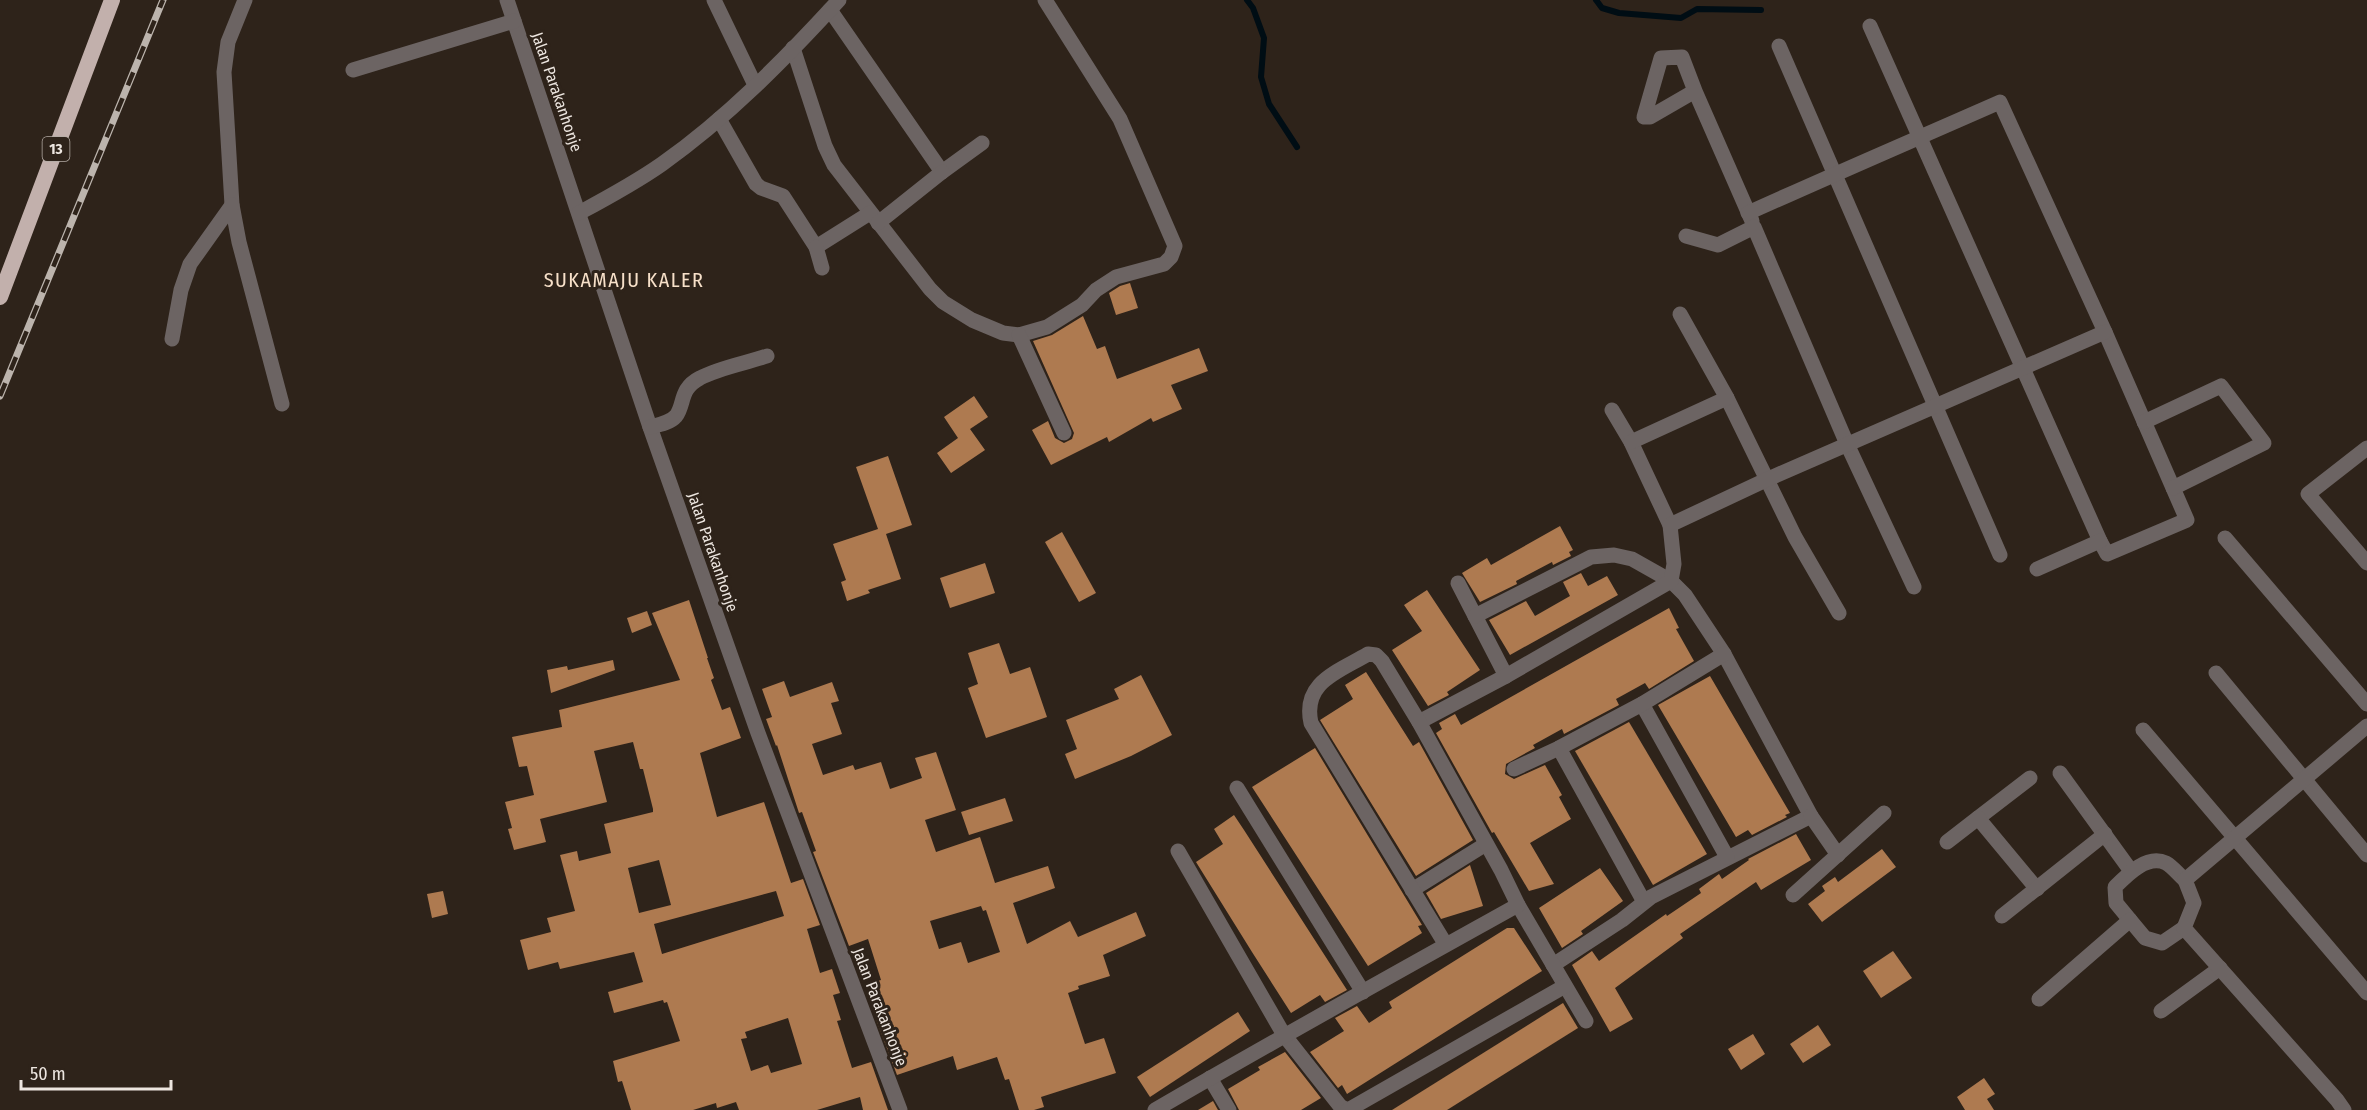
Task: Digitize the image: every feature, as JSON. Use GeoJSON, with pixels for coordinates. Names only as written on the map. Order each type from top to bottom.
{"type":"FeatureCollection","features":[{"type":"Feature","properties":{"kind":"highway","name":"13"},"geometry":{"type":"LineString","coordinates":[[0,297],[112,0]]}},
{"type":"Feature","properties":{"kind":"street"},"geometry":{"type":"LineString","coordinates":[[245,0],[228,42],[224,72],[232,205],[238,242],[282,404]]}},
{"type":"Feature","properties":{"kind":"street","name":"Jalan Parakanhonje"},"geometry":{"type":"LineString","coordinates":[[507,0],[650,427],[758,734],[900,1110]]}},
{"type":"Feature","properties":{"kind":"street"},"geometry":{"type":"LineString","coordinates":[[714,0],[755,85]]}},
{"type":"Feature","properties":{"kind":"street"},"geometry":{"type":"LineString","coordinates":[[793,48],[825,146],[834,165],[874,218],[943,302],[972,320],[1003,333],[1019,335],[1047,327],[1082,306],[1096,290],[1116,277],[1164,264],[1171,257],[1175,246],[1120,119],[1045,0]]}},
{"type":"Feature","properties":{"kind":"street"},"geometry":{"type":"LineString","coordinates":[[579,213],[662,164],[719,119],[835,5],[942,172]]}},
{"type":"Feature","properties":{"kind":"street"},"geometry":{"type":"LineString","coordinates":[[353,70],[514,21]]}},
{"type":"Feature","properties":{"kind":"street"},"geometry":{"type":"LineString","coordinates":[[1686,236],[1718,245],[1751,220],[1834,174],[1920,137],[2000,102],[2105,332],[2187,520],[2107,555],[2024,368],[1920,137],[1870,26]]}},
{"type":"Feature","properties":{"kind":"street"},"geometry":{"type":"LineString","coordinates":[[1779,46],[2000,555]]}},
{"type":"Feature","properties":{"kind":"street"},"geometry":{"type":"LineString","coordinates":[[1695,91],[1847,444],[1914,587]]}},
{"type":"Feature","properties":{"kind":"street"},"geometry":{"type":"LineString","coordinates":[[719,119],[756,184],[783,196],[816,247],[822,268]]}},
{"type":"Feature","properties":{"kind":"street"},"geometry":{"type":"LineString","coordinates":[[816,247],[874,218],[982,142]]}},
{"type":"Feature","properties":{"kind":"street"},"geometry":{"type":"LineString","coordinates":[[172,339],[181,290],[190,264],[232,205]]}},
{"type":"Feature","properties":{"kind":"street"},"geometry":{"type":"LineString","coordinates":[[1680,314],[1727,398],[1795,537],[1839,613]]}},
{"type":"Feature","properties":{"kind":"street"},"geometry":{"type":"LineString","coordinates":[[1670,525],[1847,444],[2105,332]]}},
{"type":"Feature","properties":{"kind":"street"},"geometry":{"type":"LineString","coordinates":[[1019,335],[1064,433]]}},
{"type":"Feature","properties":{"kind":"street"},"geometry":{"type":"LineString","coordinates":[[650,427],[670,421],[676,416],[682,398],[699,378],[767,356]]}},
{"type":"Feature","properties":{"kind":"street"},"geometry":{"type":"LineString","coordinates":[[2144,422],[2221,386],[2264,443],[2173,488]]}},
{"type":"Feature","properties":{"kind":"street"},"geometry":{"type":"LineString","coordinates":[[1631,441],[1727,398]]}},
{"type":"Feature","properties":{"kind":"street"},"geometry":{"type":"LineString","coordinates":[[1612,410],[1631,441],[1670,525],[1674,564],[1671,581]]}},
{"type":"Feature","properties":{"kind":"street"},"geometry":{"type":"LineString","coordinates":[[2367,448],[2308,494],[2367,563]]}},
{"type":"Feature","properties":{"kind":"street"},"geometry":{"type":"LineString","coordinates":[[2225,538],[2367,704]]}},
{"type":"Feature","properties":{"kind":"street"},"geometry":{"type":"LineString","coordinates":[[2037,569],[2100,541]]}},
{"type":"Feature","properties":{"kind":"street"},"geometry":{"type":"LineString","coordinates":[[1475,616],[1591,557],[1614,555],[1632,560],[1671,581],[1685,595],[1724,654],[1812,816],[1838,855]]}},
{"type":"Feature","properties":{"kind":"street"},"geometry":{"type":"LineString","coordinates":[[1419,722],[1506,676],[1671,581]]}},
{"type":"Feature","properties":{"kind":"street"},"geometry":{"type":"LineString","coordinates":[[1458,583],[1506,676]]}},
{"type":"Feature","properties":{"kind":"street"},"geometry":{"type":"LineString","coordinates":[[1446,945],[1311,723],[1308,711],[1311,696],[1317,684],[1368,654],[1382,661],[1419,722],[1518,905],[1586,1021]]}},
{"type":"Feature","properties":{"kind":"street"},"geometry":{"type":"LineString","coordinates":[[1514,769],[1642,704],[1724,654]]}},
{"type":"Feature","properties":{"kind":"street"},"geometry":{"type":"LineString","coordinates":[[2216,673],[2367,855]]}},
{"type":"Feature","properties":{"kind":"street"},"geometry":{"type":"LineString","coordinates":[[1642,704],[1727,857]]}},
{"type":"Feature","properties":{"kind":"street"},"geometry":{"type":"LineString","coordinates":[[2185,880],[2367,726]]}},
{"type":"Feature","properties":{"kind":"street"},"geometry":{"type":"LineString","coordinates":[[2143,730],[2367,993]]}},
{"type":"Feature","properties":{"kind":"street"},"geometry":{"type":"LineString","coordinates":[[1559,748],[1644,902]]}},
{"type":"Feature","properties":{"kind":"street"},"geometry":{"type":"LineString","coordinates":[[2060,773],[2131,871]]}},
{"type":"Feature","properties":{"kind":"street"},"geometry":{"type":"LineString","coordinates":[[1947,842],[2030,778]]}},
{"type":"Feature","properties":{"kind":"street"},"geometry":{"type":"LineString","coordinates":[[1237,789],[1363,992]]}},
{"type":"Feature","properties":{"kind":"street"},"geometry":{"type":"LineString","coordinates":[[1793,895],[1884,813]]}},
{"type":"Feature","properties":{"kind":"street"},"geometry":{"type":"LineString","coordinates":[[1553,965],[1622,920],[1644,902],[1727,857],[1812,816]]}},
{"type":"Feature","properties":{"kind":"street"},"geometry":{"type":"LineString","coordinates":[[1978,818],[2037,889]]}},
{"type":"Feature","properties":{"kind":"street"},"geometry":{"type":"LineString","coordinates":[[2002,916],[2105,834]]}},
{"type":"Feature","properties":{"kind":"street"},"geometry":{"type":"LineString","coordinates":[[1412,890],[1486,844]]}},
{"type":"Feature","properties":{"kind":"street"},"geometry":{"type":"LineString","coordinates":[[1178,851],[1284,1035],[1340,1106],[1348,1110],[1565,986]]}},
{"type":"Feature","properties":{"kind":"street"},"geometry":{"type":"LineString","coordinates":[[2151,862],[2166,863],[2185,880],[2194,903],[2184,928],[2162,943],[2145,938],[2116,903],[2115,887],[2131,871],[2151,862]]}},
{"type":"Feature","properties":{"kind":"street"},"geometry":{"type":"LineString","coordinates":[[1155,1110],[1284,1035],[1518,905]]}},
{"type":"Feature","properties":{"kind":"street"},"geometry":{"type":"LineString","coordinates":[[2039,999],[2130,921]]}},
{"type":"Feature","properties":{"kind":"street"},"geometry":{"type":"LineString","coordinates":[[2184,928],[2344,1110]]}},
{"type":"Feature","properties":{"kind":"street"},"geometry":{"type":"LineString","coordinates":[[2161,1011],[2220,968]]}},
{"type":"Feature","properties":{"kind":"street"},"geometry":{"type":"LineString","coordinates":[[1210,1078],[1229,1110]]}},
{"type":"Feature","properties":{"kind":"building"},"geometry":{"type":"Polygon","coordinates":[[[1130,283],[1138,308],[1116,315],[1109,293],[1130,283]]]}},
{"type":"Feature","properties":{"kind":"building"},"geometry":{"type":"Polygon","coordinates":[[[1083,316],[1097,349],[1105,346],[1117,379],[1199,348],[1208,371],[1171,385],[1182,409],[1153,422],[1151,418],[1109,442],[1107,437],[1051,465],[1032,430],[1048,421],[1055,438],[1064,443],[1072,439],[1074,433],[1033,341],[1052,335],[1083,316]]]}},
{"type":"Feature","properties":{"kind":"building"},"geometry":{"type":"Polygon","coordinates":[[[974,396],[988,417],[970,429],[985,450],[951,473],[937,453],[958,438],[944,417],[974,396]]]}},
{"type":"Feature","properties":{"kind":"building"},"geometry":{"type":"Polygon","coordinates":[[[888,456],[912,525],[886,534],[901,579],[868,590],[870,593],[847,601],[841,582],[846,580],[833,544],[878,529],[856,467],[888,456]]]}},
{"type":"Feature","properties":{"kind":"building"},"geometry":{"type":"Polygon","coordinates":[[[1560,526],[1573,550],[1569,552],[1571,556],[1553,565],[1552,562],[1516,581],[1517,584],[1480,602],[1462,573],[1487,558],[1491,565],[1560,526]]]}},
{"type":"Feature","properties":{"kind":"building"},"geometry":{"type":"Polygon","coordinates":[[[1062,532],[1096,593],[1079,602],[1045,542],[1062,532]]]}},
{"type":"Feature","properties":{"kind":"building"},"geometry":{"type":"Polygon","coordinates":[[[985,563],[995,593],[950,608],[940,578],[985,563]]]}},
{"type":"Feature","properties":{"kind":"building"},"geometry":{"type":"Polygon","coordinates":[[[1581,573],[1588,586],[1607,576],[1618,595],[1510,655],[1489,620],[1526,601],[1535,616],[1570,596],[1563,582],[1581,573]]]}},
{"type":"Feature","properties":{"kind":"building"},"geometry":{"type":"Polygon","coordinates":[[[1427,590],[1480,670],[1447,692],[1449,695],[1428,706],[1392,650],[1422,631],[1404,605],[1427,590]]]}},
{"type":"Feature","properties":{"kind":"building"},"geometry":{"type":"Polygon","coordinates":[[[689,600],[714,678],[711,680],[722,710],[730,707],[741,738],[700,753],[717,817],[764,802],[791,883],[803,879],[820,925],[807,929],[820,973],[832,969],[840,993],[833,995],[841,1020],[837,1021],[852,1068],[871,1062],[888,1110],[863,1110],[860,1097],[817,1110],[739,1110],[736,1102],[717,1108],[716,1103],[693,1110],[631,1110],[622,1081],[618,1082],[613,1061],[680,1041],[667,1002],[664,1003],[663,1000],[614,1013],[608,992],[643,982],[634,952],[560,969],[558,962],[528,970],[520,940],[551,932],[547,918],[575,911],[560,855],[577,851],[579,861],[611,853],[604,824],[653,812],[653,809],[643,769],[640,769],[633,742],[594,751],[607,802],[540,819],[546,842],[514,850],[508,829],[512,828],[505,802],[534,795],[527,766],[519,767],[512,737],[562,727],[559,710],[680,680],[652,613],[689,600]],[[659,860],[628,868],[639,913],[671,905],[659,860]],[[776,891],[654,924],[662,954],[784,916],[776,891]],[[788,1018],[745,1032],[747,1038],[741,1039],[751,1071],[768,1065],[771,1073],[802,1064],[788,1018]]]}},
{"type":"Feature","properties":{"kind":"building"},"geometry":{"type":"Polygon","coordinates":[[[1669,608],[1679,628],[1676,629],[1694,661],[1649,689],[1645,683],[1616,699],[1619,705],[1564,734],[1562,729],[1533,745],[1535,748],[1506,764],[1505,774],[1514,779],[1545,765],[1562,795],[1559,797],[1571,819],[1530,843],[1554,884],[1529,891],[1494,832],[1492,833],[1436,733],[1442,729],[1439,723],[1455,714],[1461,725],[1669,608]]]}},
{"type":"Feature","properties":{"kind":"building"},"geometry":{"type":"Polygon","coordinates":[[[647,611],[652,625],[632,633],[627,618],[647,611]]]}},
{"type":"Feature","properties":{"kind":"building"},"geometry":{"type":"Polygon","coordinates":[[[999,643],[1010,674],[1030,667],[1047,717],[986,738],[968,688],[978,684],[968,653],[999,643]]]}},
{"type":"Feature","properties":{"kind":"building"},"geometry":{"type":"Polygon","coordinates":[[[613,660],[615,670],[551,693],[547,670],[567,666],[568,670],[613,660]]]}},
{"type":"Feature","properties":{"kind":"building"},"geometry":{"type":"Polygon","coordinates":[[[1366,672],[1413,746],[1419,742],[1473,840],[1416,876],[1320,720],[1353,699],[1345,685],[1366,672]]]}},
{"type":"Feature","properties":{"kind":"building"},"geometry":{"type":"Polygon","coordinates":[[[1141,675],[1172,735],[1131,756],[1075,779],[1065,754],[1077,749],[1066,720],[1119,699],[1114,689],[1141,675]]]}},
{"type":"Feature","properties":{"kind":"building"},"geometry":{"type":"Polygon","coordinates":[[[1710,676],[1790,813],[1785,815],[1787,817],[1752,835],[1748,830],[1736,837],[1658,705],[1710,676]]]}},
{"type":"Feature","properties":{"kind":"building"},"geometry":{"type":"Polygon","coordinates":[[[784,681],[790,697],[832,682],[839,701],[831,703],[842,734],[812,744],[823,775],[853,765],[855,770],[881,762],[890,789],[922,778],[915,758],[936,752],[956,810],[925,820],[936,852],[980,837],[995,883],[1048,866],[1055,888],[1013,903],[1027,944],[1070,921],[1078,937],[1136,912],[1146,936],[1103,955],[1110,976],[1078,986],[1079,989],[1068,993],[1085,1044],[1104,1038],[1116,1073],[1041,1097],[1044,1107],[1034,1110],[1019,1110],[1009,1079],[1005,1080],[997,1057],[957,1070],[953,1056],[897,1075],[876,1019],[883,1016],[871,983],[881,980],[868,939],[849,946],[813,852],[816,851],[802,812],[799,813],[766,719],[772,717],[762,689],[784,681]],[[981,906],[930,921],[939,949],[961,942],[968,963],[1000,952],[986,910],[983,911],[981,906]]]}},
{"type":"Feature","properties":{"kind":"building"},"geometry":{"type":"Polygon","coordinates":[[[1629,722],[1707,854],[1653,885],[1575,751],[1629,722]]]}},
{"type":"Feature","properties":{"kind":"building"},"geometry":{"type":"Polygon","coordinates":[[[1315,748],[1422,925],[1418,926],[1422,933],[1368,966],[1252,787],[1315,748]]]}},
{"type":"Feature","properties":{"kind":"building"},"geometry":{"type":"Polygon","coordinates":[[[1005,798],[1013,821],[969,835],[961,812],[1005,798]]]}},
{"type":"Feature","properties":{"kind":"building"},"geometry":{"type":"Polygon","coordinates":[[[1234,815],[1347,990],[1325,1002],[1320,995],[1291,1013],[1196,862],[1223,844],[1214,829],[1234,815]]]}},
{"type":"Feature","properties":{"kind":"building"},"geometry":{"type":"Polygon","coordinates":[[[1796,834],[1811,860],[1761,890],[1756,882],[1680,934],[1683,938],[1615,988],[1633,1019],[1610,1032],[1572,965],[1592,951],[1599,961],[1666,914],[1667,916],[1701,893],[1699,889],[1719,874],[1722,879],[1748,859],[1796,834]]]}},
{"type":"Feature","properties":{"kind":"building"},"geometry":{"type":"Polygon","coordinates":[[[1882,849],[1896,867],[1822,922],[1808,904],[1825,891],[1822,886],[1835,877],[1838,882],[1882,849]]]}},
{"type":"Feature","properties":{"kind":"building"},"geometry":{"type":"Polygon","coordinates":[[[1470,865],[1483,906],[1441,919],[1426,893],[1470,865]]]}},
{"type":"Feature","properties":{"kind":"building"},"geometry":{"type":"Polygon","coordinates":[[[1600,868],[1623,901],[1581,931],[1583,934],[1562,948],[1539,908],[1600,868]]]}},
{"type":"Feature","properties":{"kind":"building"},"geometry":{"type":"Polygon","coordinates":[[[443,891],[448,914],[432,918],[427,894],[443,891]]]}},
{"type":"Feature","properties":{"kind":"building"},"geometry":{"type":"Polygon","coordinates":[[[1507,928],[1514,928],[1542,971],[1347,1094],[1342,1085],[1338,1088],[1310,1052],[1344,1031],[1335,1018],[1357,1006],[1369,1023],[1392,1008],[1389,1002],[1507,928]]]}},
{"type":"Feature","properties":{"kind":"building"},"geometry":{"type":"Polygon","coordinates":[[[1893,951],[1912,978],[1881,998],[1863,971],[1893,951]]]}},
{"type":"Feature","properties":{"kind":"building"},"geometry":{"type":"Polygon","coordinates":[[[1563,1003],[1578,1028],[1447,1110],[1392,1110],[1563,1003]]]}},
{"type":"Feature","properties":{"kind":"building"},"geometry":{"type":"Polygon","coordinates":[[[1238,1012],[1250,1031],[1150,1097],[1137,1077],[1238,1012]]]}},
{"type":"Feature","properties":{"kind":"building"},"geometry":{"type":"Polygon","coordinates":[[[1818,1025],[1831,1045],[1803,1063],[1790,1044],[1818,1025]]]}},
{"type":"Feature","properties":{"kind":"building"},"geometry":{"type":"Polygon","coordinates":[[[1753,1034],[1765,1054],[1741,1070],[1728,1049],[1753,1034]]]}},
{"type":"Feature","properties":{"kind":"building"},"geometry":{"type":"Polygon","coordinates":[[[1285,1052],[1321,1098],[1301,1110],[1239,1110],[1228,1089],[1260,1070],[1258,1067],[1285,1052]]]}},
{"type":"Feature","properties":{"kind":"building"},"geometry":{"type":"Polygon","coordinates":[[[1984,1078],[1995,1094],[1987,1099],[1994,1110],[1965,1110],[1957,1097],[1984,1078]]]}},
{"type":"Feature","properties":{"kind":"building"},"geometry":{"type":"Polygon","coordinates":[[[1213,1101],[1218,1110],[1198,1110],[1213,1101]]]}},
{"type":"Feature","properties":{"kind":"waterway"},"geometry":{"type":"LineString","coordinates":[[1247,0],[1253,8],[1264,38],[1261,77],[1269,104],[1297,147]]}},
{"type":"Feature","properties":{"kind":"waterway"},"geometry":{"type":"LineString","coordinates":[[1596,0],[1602,8],[1619,13],[1681,18],[1697,9],[1761,10]]}},
{"type":"Feature","properties":{"kind":"railway"},"geometry":{"type":"LineString","coordinates":[[0,396],[163,0]]}},
{"type":"Feature","properties":{"kind":"district","name":"SUKAMAJU KALER"},"geometry":{"type":"Point","coordinates":[624,280]}}]}
